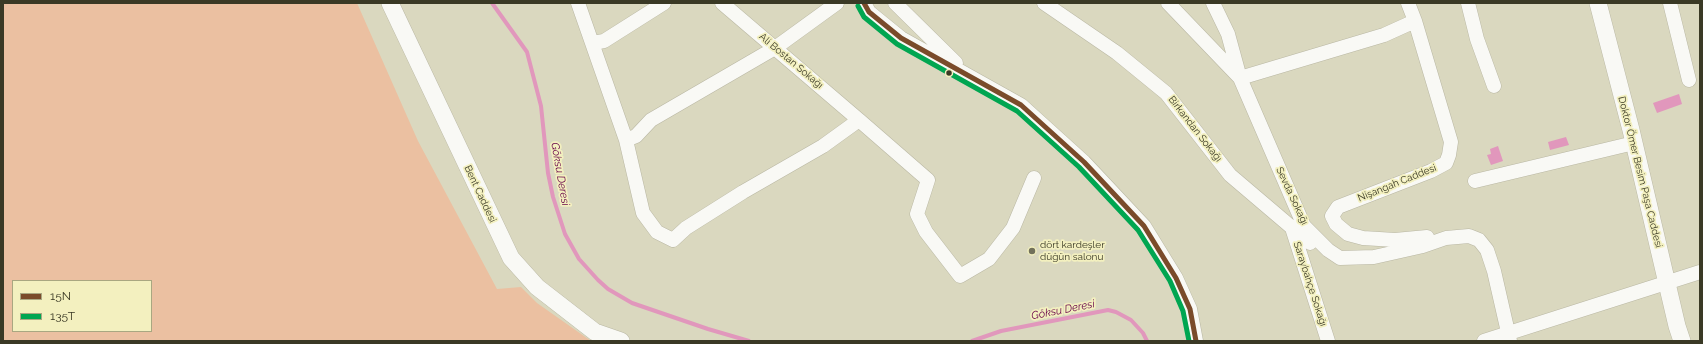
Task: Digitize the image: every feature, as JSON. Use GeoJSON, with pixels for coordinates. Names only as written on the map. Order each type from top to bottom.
{"type":"FeatureCollection","features":[{"type":"Feature","properties":{"kind":"street","name":"Bent Caddesi"},"geometry":{"type":"LineString","coordinates":[[390,3],[511,258],[537,287],[595,332],[621,341]]}},
{"type":"Feature","properties":{"kind":"street"},"geometry":{"type":"LineString","coordinates":[[578,3],[626,140],[643,213],[657,232],[673,240],[686,228],[743,192],[823,146],[859,120]]}},
{"type":"Feature","properties":{"kind":"street"},"geometry":{"type":"LineString","coordinates":[[593,43],[604,41],[664,3]]}},
{"type":"Feature","properties":{"kind":"street","name":"Ali Bostan Sokağı"},"geometry":{"type":"LineString","coordinates":[[722,3],[928,180],[917,214],[926,232],[960,276],[989,259],[1012,228],[1034,178]]}},
{"type":"Feature","properties":{"kind":"street"},"geometry":{"type":"LineString","coordinates":[[626,140],[636,136],[652,120],[775,48],[837,3]]}},
{"type":"Feature","properties":{"kind":"street"},"geometry":{"type":"LineString","coordinates":[[864,3],[869,12],[901,38],[1021,105],[1084,162],[1144,226],[1176,278],[1190,309],[1196,341]]}},
{"type":"Feature","properties":{"kind":"street"},"geometry":{"type":"LineString","coordinates":[[895,3],[973,78]]}},
{"type":"Feature","properties":{"kind":"street","name":"Birkandan Sokağı"},"geometry":{"type":"LineString","coordinates":[[1044,3],[1117,53],[1166,93],[1230,175],[1325,255],[1340,258]]}},
{"type":"Feature","properties":{"kind":"street"},"geometry":{"type":"LineString","coordinates":[[1168,3],[1240,78],[1384,35],[1415,21]]}},
{"type":"Feature","properties":{"kind":"street","name":"Sevda Sokaḡı"},"geometry":{"type":"LineString","coordinates":[[1213,3],[1228,34],[1240,78],[1304,226],[1328,250],[1340,258]]}},
{"type":"Feature","properties":{"kind":"street","name":"Nişangah Caddesi"},"geometry":{"type":"LineString","coordinates":[[1408,3],[1415,21],[1451,142],[1446,163],[1430,171],[1338,207],[1332,216],[1336,224],[1348,234],[1363,238],[1395,240],[1422,238],[1448,233],[1461,233],[1467,236]]}},
{"type":"Feature","properties":{"kind":"street"},"geometry":{"type":"LineString","coordinates":[[1468,3],[1477,39],[1494,86]]}},
{"type":"Feature","properties":{"kind":"street","name":"Doktor Ömer Besim Paşa Caddesi"},"geometry":{"type":"LineString","coordinates":[[1598,3],[1682,341]]}},
{"type":"Feature","properties":{"kind":"street"},"geometry":{"type":"LineString","coordinates":[[1670,3],[1689,80]]}},
{"type":"Feature","properties":{"kind":"street"},"geometry":{"type":"LineString","coordinates":[[1475,181],[1634,143]]}},
{"type":"Feature","properties":{"kind":"street","name":"Saraybahçe Sokağı"},"geometry":{"type":"LineString","coordinates":[[1292,227],[1328,341]]}},
{"type":"Feature","properties":{"kind":"street"},"geometry":{"type":"LineString","coordinates":[[1340,258],[1374,257],[1423,246],[1446,238],[1467,236],[1479,240],[1487,250],[1494,272],[1509,337]]}},
{"type":"Feature","properties":{"kind":"street"},"geometry":{"type":"LineString","coordinates":[[1484,341],[1509,337],[1700,272]]}},
{"type":"Feature","properties":{"kind":"shaded area"},"geometry":{"type":"Polygon","coordinates":[[[3,3],[357,3],[418,141],[497,289],[521,287],[537,303],[591,341],[3,341],[3,3]]]}},
{"type":"Feature","properties":{"kind":"shaded area"},"geometry":{"type":"Polygon","coordinates":[[[1679,94],[1682,104],[1657,113],[1653,103],[1679,94]]]}},
{"type":"Feature","properties":{"kind":"shaded area"},"geometry":{"type":"Polygon","coordinates":[[[1566,137],[1569,145],[1550,150],[1548,142],[1566,137]]]}},
{"type":"Feature","properties":{"kind":"shaded area"},"geometry":{"type":"Polygon","coordinates":[[[1498,146],[1503,161],[1491,165],[1487,155],[1491,154],[1490,149],[1498,146]]]}},
{"type":"Feature","properties":{"kind":"waterway","name":"Göksu Deresi"},"geometry":{"type":"LineString","coordinates":[[492,3],[527,52],[541,106],[548,173],[553,197],[565,234],[579,259],[608,289],[632,303],[708,329],[749,341]]}},
{"type":"Feature","properties":{"kind":"waterway","name":"Göksu Deresi"},"geometry":{"type":"LineString","coordinates":[[972,341],[1001,331],[1108,310],[1116,312],[1131,320],[1143,333],[1147,341]]}},
{"type":"Feature","properties":{"kind":"transit line","name":"15N"},"geometry":{"type":"LineString","coordinates":[[864,3],[869,12],[901,38],[1021,105],[1084,162],[1144,226],[1176,278],[1190,309],[1196,341]]}},
{"type":"Feature","properties":{"kind":"transit line","name":"135T"},"geometry":{"type":"LineString","coordinates":[[858,6],[864,17],[897,44],[1017,111],[1079,167],[1138,230],[1170,281],[1183,311],[1189,341]]}},
{"type":"Feature","properties":{"kind":"place","name":"dört kardeşler düğün salonu"},"geometry":{"type":"Point","coordinates":[1032,251]}}]}
